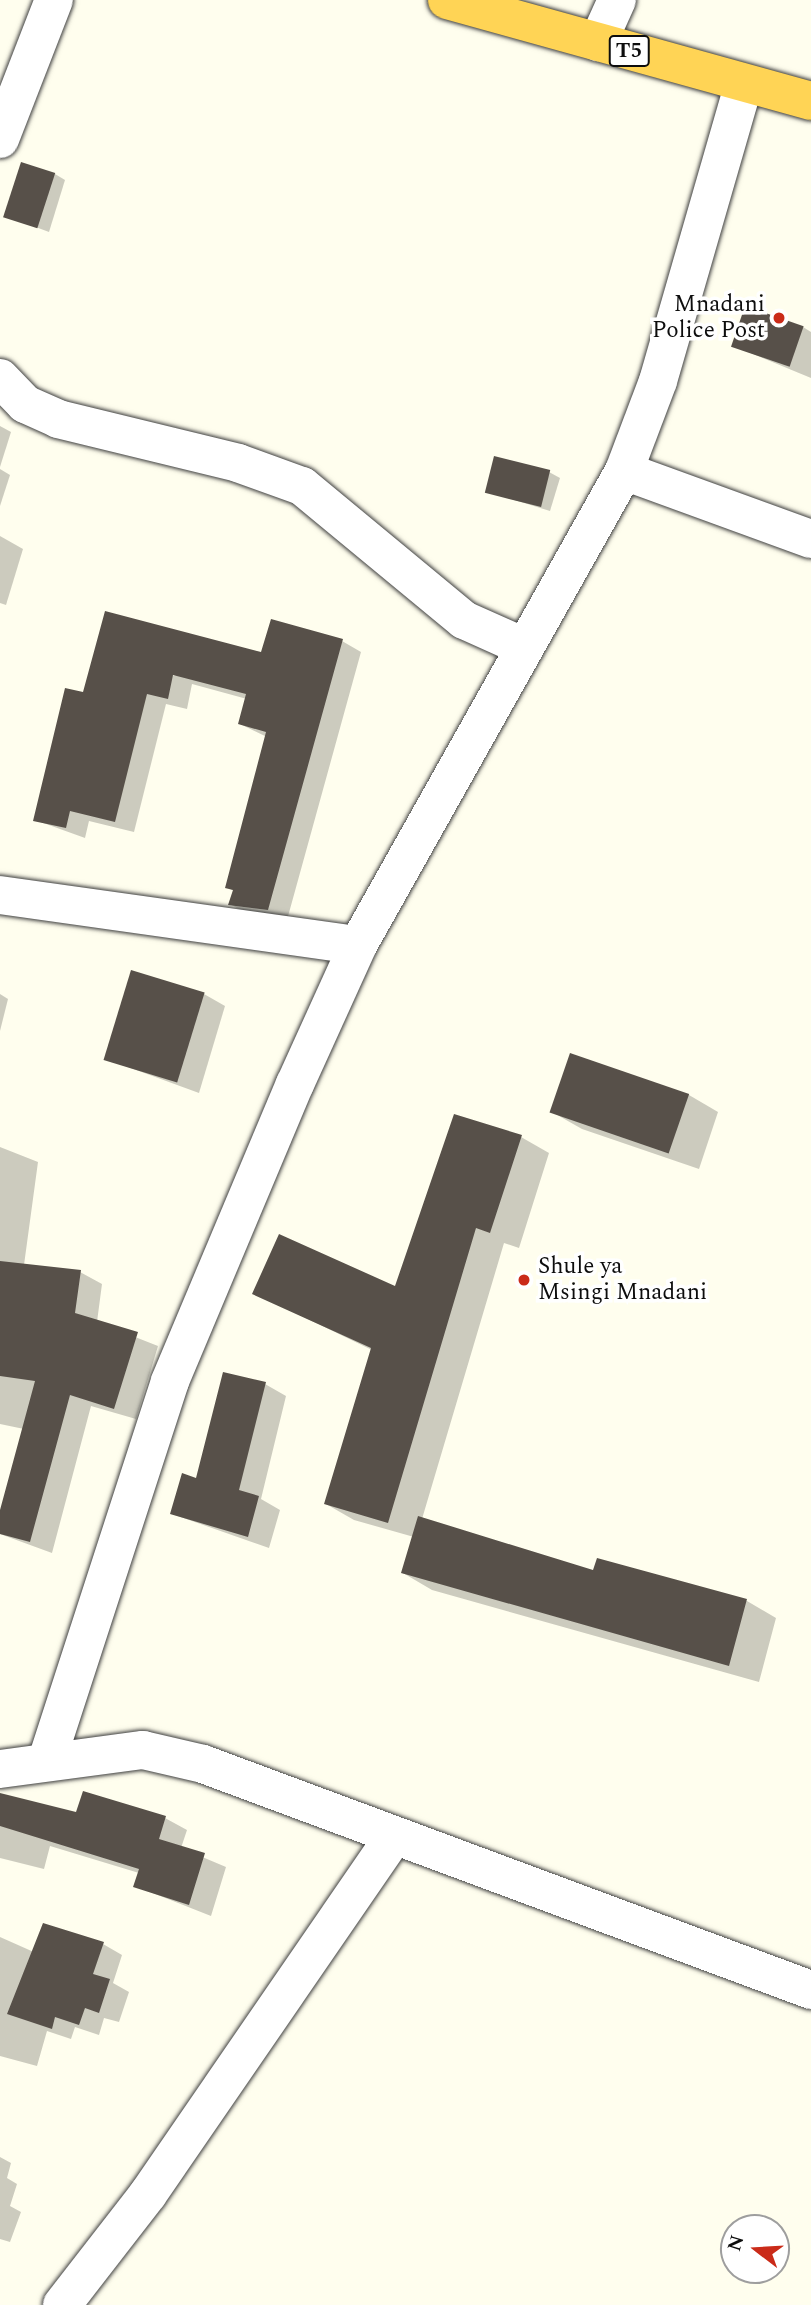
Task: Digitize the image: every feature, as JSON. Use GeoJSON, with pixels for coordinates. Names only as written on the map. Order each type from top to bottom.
{"type":"FeatureCollection","features":[{"type":"Feature","properties":{"kind":"highway","name":"T5"},"geometry":{"type":"LineString","coordinates":[[447,0],[811,101]]}},
{"type":"Feature","properties":{"kind":"street"},"geometry":{"type":"LineString","coordinates":[[0,139],[54,0]]}},
{"type":"Feature","properties":{"kind":"street"},"geometry":{"type":"LineString","coordinates":[[597,42],[617,0]]}},
{"type":"Feature","properties":{"kind":"street"},"geometry":{"type":"LineString","coordinates":[[47,1760],[170,1381],[358,945],[522,646],[624,471],[658,381],[744,84]]}},
{"type":"Feature","properties":{"kind":"street"},"geometry":{"type":"LineString","coordinates":[[0,378],[25,404],[58,419],[238,463],[302,486],[464,620],[522,646]]}},
{"type":"Feature","properties":{"kind":"street"},"geometry":{"type":"LineString","coordinates":[[624,471],[811,540]]}},
{"type":"Feature","properties":{"kind":"street"},"geometry":{"type":"LineString","coordinates":[[0,895],[358,945]]}},
{"type":"Feature","properties":{"kind":"street"},"geometry":{"type":"LineString","coordinates":[[0,1769],[47,1760],[143,1750],[203,1764],[393,1837],[811,1990]]}},
{"type":"Feature","properties":{"kind":"street"},"geometry":{"type":"LineString","coordinates":[[62,2305],[148,2194],[393,1837]]}},
{"type":"Feature","properties":{"kind":"building"},"geometry":{"type":"Polygon","coordinates":[[[21,162],[55,173],[37,228],[3,217],[21,162]]]}},
{"type":"Feature","properties":{"kind":"building"},"geometry":{"type":"Polygon","coordinates":[[[745,306],[804,326],[790,367],[731,347],[745,306]]]}},
{"type":"Feature","properties":{"kind":"building"},"geometry":{"type":"Polygon","coordinates":[[[494,456],[550,470],[541,507],[485,493],[494,456]]]}},
{"type":"Feature","properties":{"kind":"building"},"geometry":{"type":"Polygon","coordinates":[[[105,611],[261,652],[271,619],[343,639],[268,910],[228,905],[233,890],[225,888],[266,732],[238,724],[246,694],[173,675],[168,699],[147,694],[115,822],[70,811],[66,828],[33,821],[65,688],[83,692],[105,611]]]}},
{"type":"Feature","properties":{"kind":"building"},"geometry":{"type":"Polygon","coordinates":[[[131,970],[205,993],[177,1082],[104,1060],[131,970]]]}},
{"type":"Feature","properties":{"kind":"building"},"geometry":{"type":"Polygon","coordinates":[[[570,1053],[689,1094],[669,1154],[549,1113],[570,1053]]]}},
{"type":"Feature","properties":{"kind":"building"},"geometry":{"type":"Polygon","coordinates":[[[454,1114],[522,1135],[490,1233],[476,1228],[388,1523],[324,1504],[371,1348],[252,1294],[279,1234],[395,1286],[454,1114]]]}},
{"type":"Feature","properties":{"kind":"building"},"geometry":{"type":"Polygon","coordinates":[[[0,1261],[81,1270],[75,1313],[138,1332],[114,1409],[70,1395],[30,1542],[0,1534],[0,1510],[35,1381],[0,1376],[0,1261]]]}},
{"type":"Feature","properties":{"kind":"building"},"geometry":{"type":"Polygon","coordinates":[[[223,1372],[266,1382],[239,1490],[259,1496],[248,1537],[170,1514],[182,1473],[196,1478],[223,1372]]]}},
{"type":"Feature","properties":{"kind":"building"},"geometry":{"type":"Polygon","coordinates":[[[418,1516],[593,1570],[597,1558],[747,1599],[729,1666],[401,1573],[418,1516]]]}},
{"type":"Feature","properties":{"kind":"building"},"geometry":{"type":"Polygon","coordinates":[[[83,1791],[166,1816],[159,1839],[205,1853],[189,1905],[133,1887],[139,1869],[0,1826],[0,1793],[76,1812],[83,1791]]]}},
{"type":"Feature","properties":{"kind":"building"},"geometry":{"type":"Polygon","coordinates":[[[43,1923],[104,1942],[93,1974],[110,1979],[99,2013],[85,2008],[79,2025],[55,2017],[52,2029],[7,2014],[43,1923]]]}},
{"type":"Feature","properties":{"kind":"place","name":"Mnadani Police Post"},"geometry":{"type":"Point","coordinates":[779,318]}},
{"type":"Feature","properties":{"kind":"place","name":"Shule ya Msingi Mnadani"},"geometry":{"type":"Point","coordinates":[524,1280]}}]}
